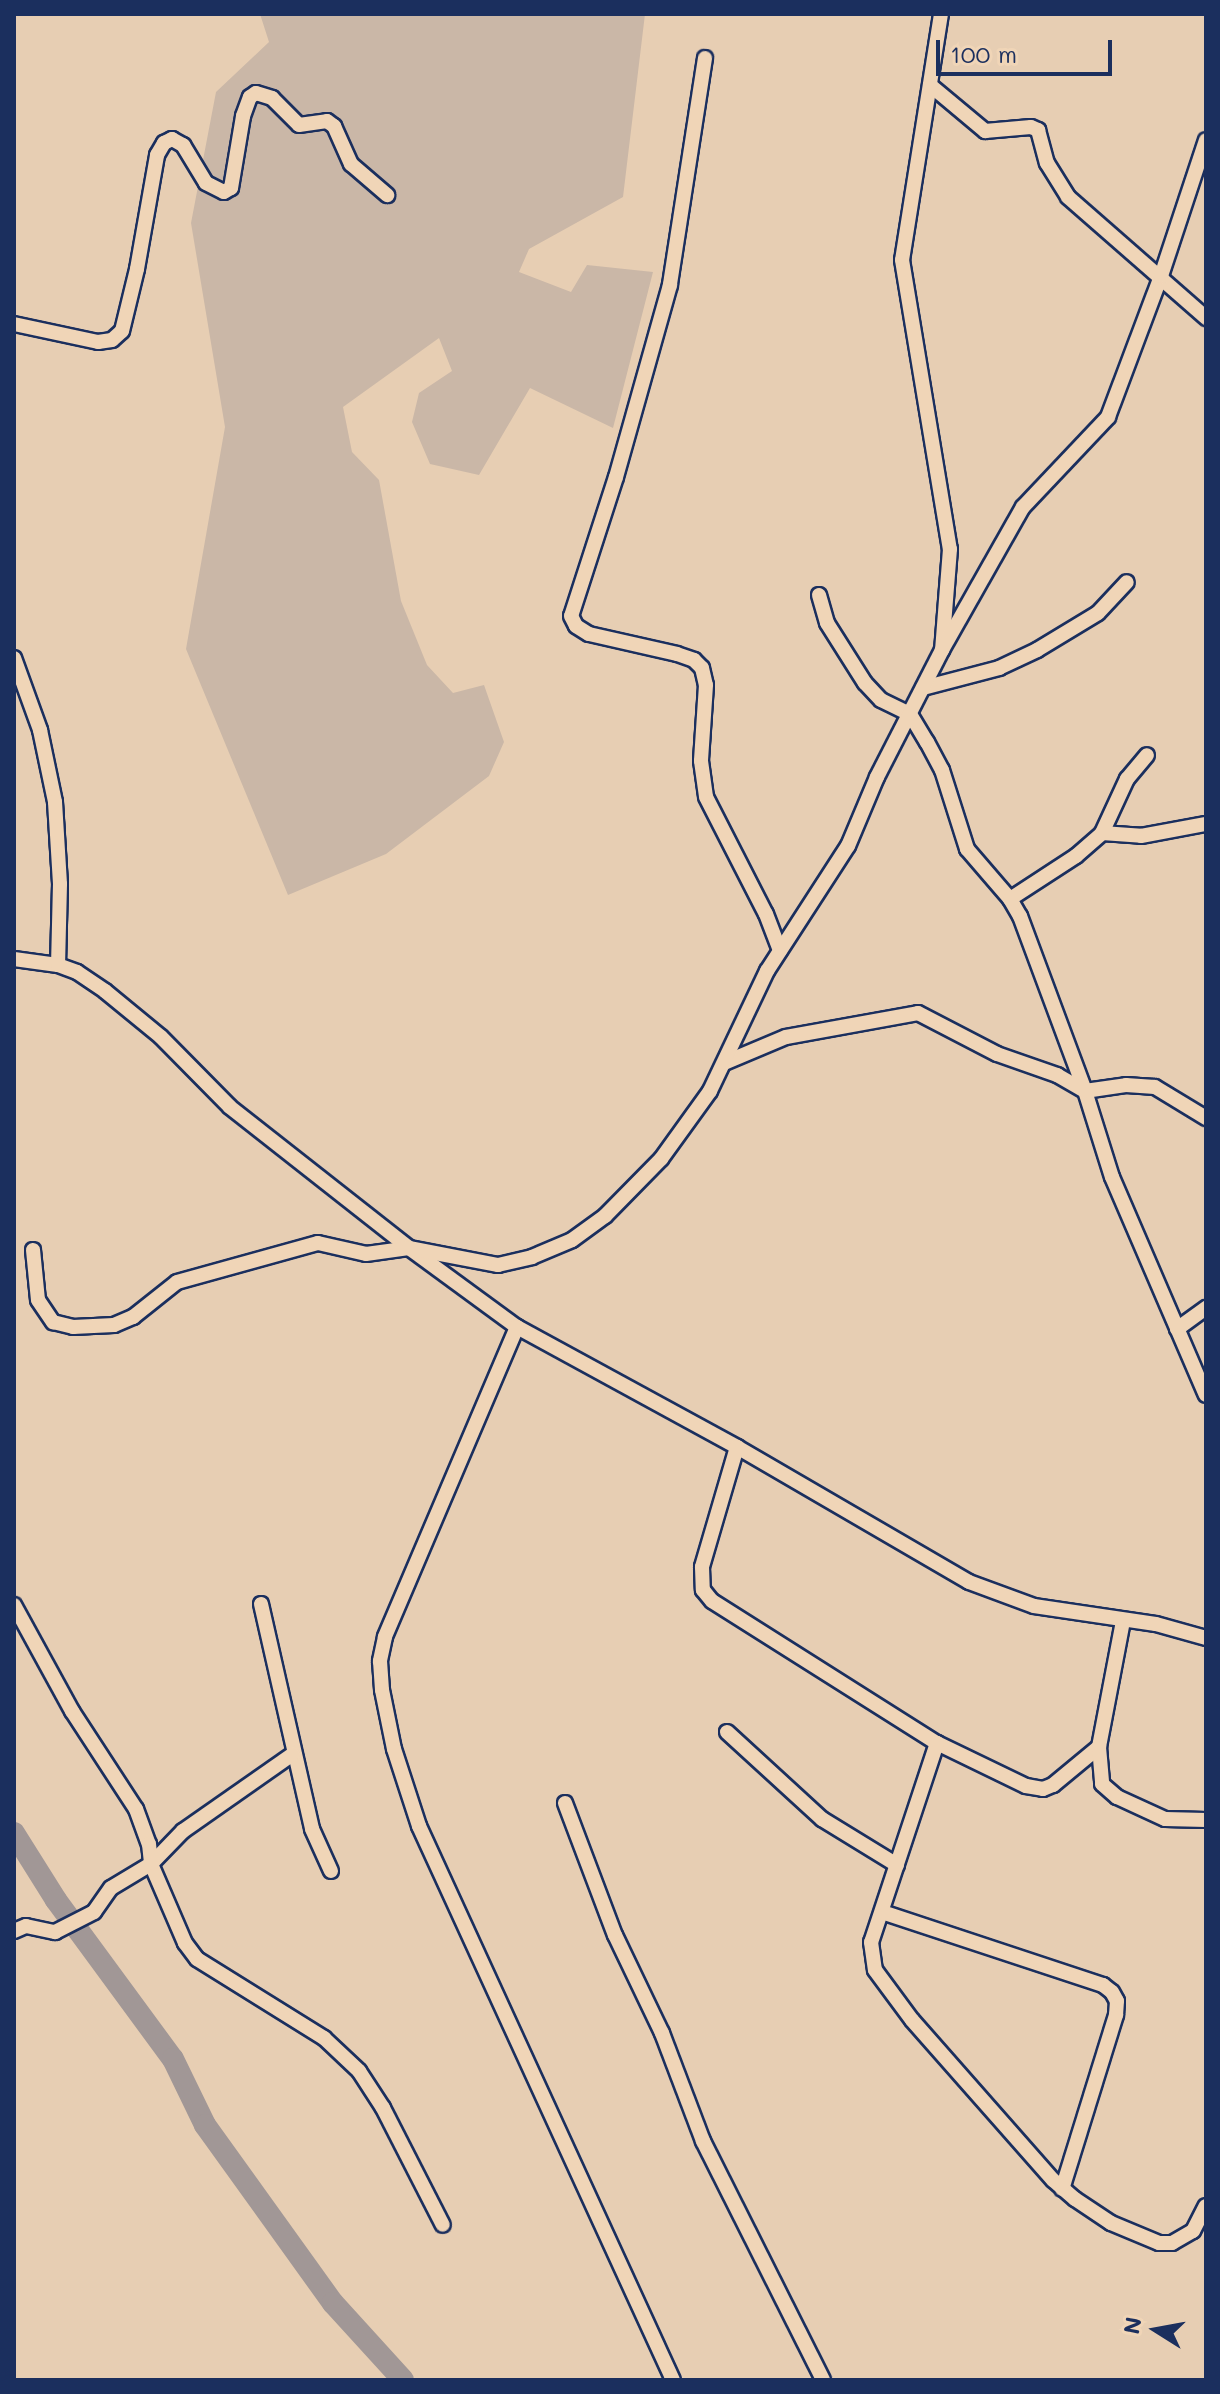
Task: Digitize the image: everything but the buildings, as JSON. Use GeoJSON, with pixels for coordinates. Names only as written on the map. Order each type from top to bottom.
{"type":"FeatureCollection","features":[{"type":"Feature","properties":{"kind":"street"},"geometry":{"type":"LineString","coordinates":[[941,14],[902,273],[950,549],[942,650]]}},
{"type":"Feature","properties":{"kind":"street"},"geometry":{"type":"LineString","coordinates":[[705,58],[670,285],[616,477],[571,616],[576,626],[589,634],[677,654],[694,660],[702,668],[706,675],[701,761],[706,797],[766,914],[780,950]]}},
{"type":"Feature","properties":{"kind":"street"},"geometry":{"type":"LineString","coordinates":[[930,85],[985,131],[1035,127],[1052,174],[1068,197],[1206,318]]}},
{"type":"Feature","properties":{"kind":"street"},"geometry":{"type":"LineString","coordinates":[[14,324],[98,342],[112,340],[122,331],[137,269],[157,155],[164,143],[172,139],[183,145],[206,183],[224,192],[231,188],[243,116],[250,97],[256,93],[272,98],[299,125],[327,121],[334,126],[351,164],[387,195]]}},
{"type":"Feature","properties":{"kind":"street"},"geometry":{"type":"LineString","coordinates":[[33,1250],[35,1289],[44,1312],[56,1324],[73,1327],[124,1322],[177,1282],[318,1243],[366,1254],[409,1248],[498,1265],[532,1257],[572,1240],[605,1216],[661,1159],[705,1099],[780,950],[811,909],[848,846],[877,777],[942,650],[1028,499],[1108,417],[1161,276],[1206,140]]}},
{"type":"Feature","properties":{"kind":"street"},"geometry":{"type":"LineString","coordinates":[[923,688],[999,668],[1037,650],[1098,613],[1127,582]]}},
{"type":"Feature","properties":{"kind":"street"},"geometry":{"type":"LineString","coordinates":[[819,595],[827,623],[865,683],[881,700],[910,714],[942,770],[967,849],[1010,899],[1027,934],[1085,1091],[1112,1177],[1206,1395]]}},
{"type":"Feature","properties":{"kind":"street"},"geometry":{"type":"LineString","coordinates":[[14,658],[44,742],[55,802],[59,870],[58,965]]}},
{"type":"Feature","properties":{"kind":"street"},"geometry":{"type":"LineString","coordinates":[[1010,899],[1076,856],[1102,833],[1132,770],[1147,755]]}},
{"type":"Feature","properties":{"kind":"street"},"geometry":{"type":"LineString","coordinates":[[1102,833],[1141,836],[1206,824]]}},
{"type":"Feature","properties":{"kind":"street"},"geometry":{"type":"LineString","coordinates":[[14,959],[58,965],[77,972],[136,1014],[230,1107],[409,1248],[517,1327],[737,1447],[929,1561],[978,1586],[1034,1606],[1156,1624],[1206,1638]]}},
{"type":"Feature","properties":{"kind":"street"},"geometry":{"type":"LineString","coordinates":[[724,1063],[786,1037],[918,1013],[997,1054],[1057,1075],[1085,1091],[1126,1085],[1155,1087],[1206,1118]]}},
{"type":"Feature","properties":{"kind":"street"},"geometry":{"type":"LineString","coordinates":[[1177,1329],[1206,1308]]}},
{"type":"Feature","properties":{"kind":"street"},"geometry":{"type":"LineString","coordinates":[[517,1327],[385,1637],[380,1661],[382,1690],[394,1749],[419,1826],[673,2380]]}},
{"type":"Feature","properties":{"kind":"street"},"geometry":{"type":"LineString","coordinates":[[737,1447],[700,1577],[703,1590],[712,1601],[937,1743],[1036,1789],[1053,1785],[1099,1747]]}},
{"type":"Feature","properties":{"kind":"street"},"geometry":{"type":"LineString","coordinates":[[261,1604],[312,1829],[331,1871]]}},
{"type":"Feature","properties":{"kind":"street"},"geometry":{"type":"LineString","coordinates":[[14,1605],[72,1711],[136,1809],[149,1844],[151,1864],[192,1954],[303,2023],[359,2071],[383,2108],[443,2225]]}},
{"type":"Feature","properties":{"kind":"street"},"geometry":{"type":"LineString","coordinates":[[1123,1621],[1099,1747],[1099,1778],[1107,1790],[1165,1819],[1206,1820]]}},
{"type":"Feature","properties":{"kind":"street"},"geometry":{"type":"LineString","coordinates":[[727,1732],[822,1819],[897,1865]]}},
{"type":"Feature","properties":{"kind":"street"},"geometry":{"type":"LineString","coordinates":[[937,1743],[870,1951],[875,1970],[912,2020],[1062,2189],[1111,2223],[1159,2243],[1172,2243],[1193,2231],[1206,2206]]}},
{"type":"Feature","properties":{"kind":"street"},"geometry":{"type":"LineString","coordinates":[[14,1931],[26,1926],[55,1932],[94,1912],[111,1888],[151,1864],[183,1831],[293,1754]]}},
{"type":"Feature","properties":{"kind":"street"},"geometry":{"type":"LineString","coordinates":[[565,1803],[615,1935],[662,2033],[703,2141],[823,2380]]}},
{"type":"Feature","properties":{"kind":"street"},"geometry":{"type":"LineString","coordinates":[[882,1912],[1103,1985],[1112,1992],[1117,2001],[1116,2015],[1062,2189]]}},
{"type":"Feature","properties":{"kind":"shaded area"},"geometry":{"type":"Polygon","coordinates":[[[260,14],[645,14],[623,197],[529,249],[519,272],[571,292],[587,265],[653,272],[613,428],[530,388],[479,475],[430,464],[412,422],[419,393],[452,371],[439,338],[343,407],[352,452],[379,480],[401,601],[427,665],[453,693],[484,685],[504,742],[489,776],[386,854],[288,895],[186,649],[225,427],[191,223],[216,92],[269,42],[260,14]]]}},
{"type":"Feature","properties":{"kind":"waterway"},"geometry":{"type":"LineString","coordinates":[[14,1833],[56,1900],[173,2059],[205,2125],[333,2303],[403,2380]]}}]}
